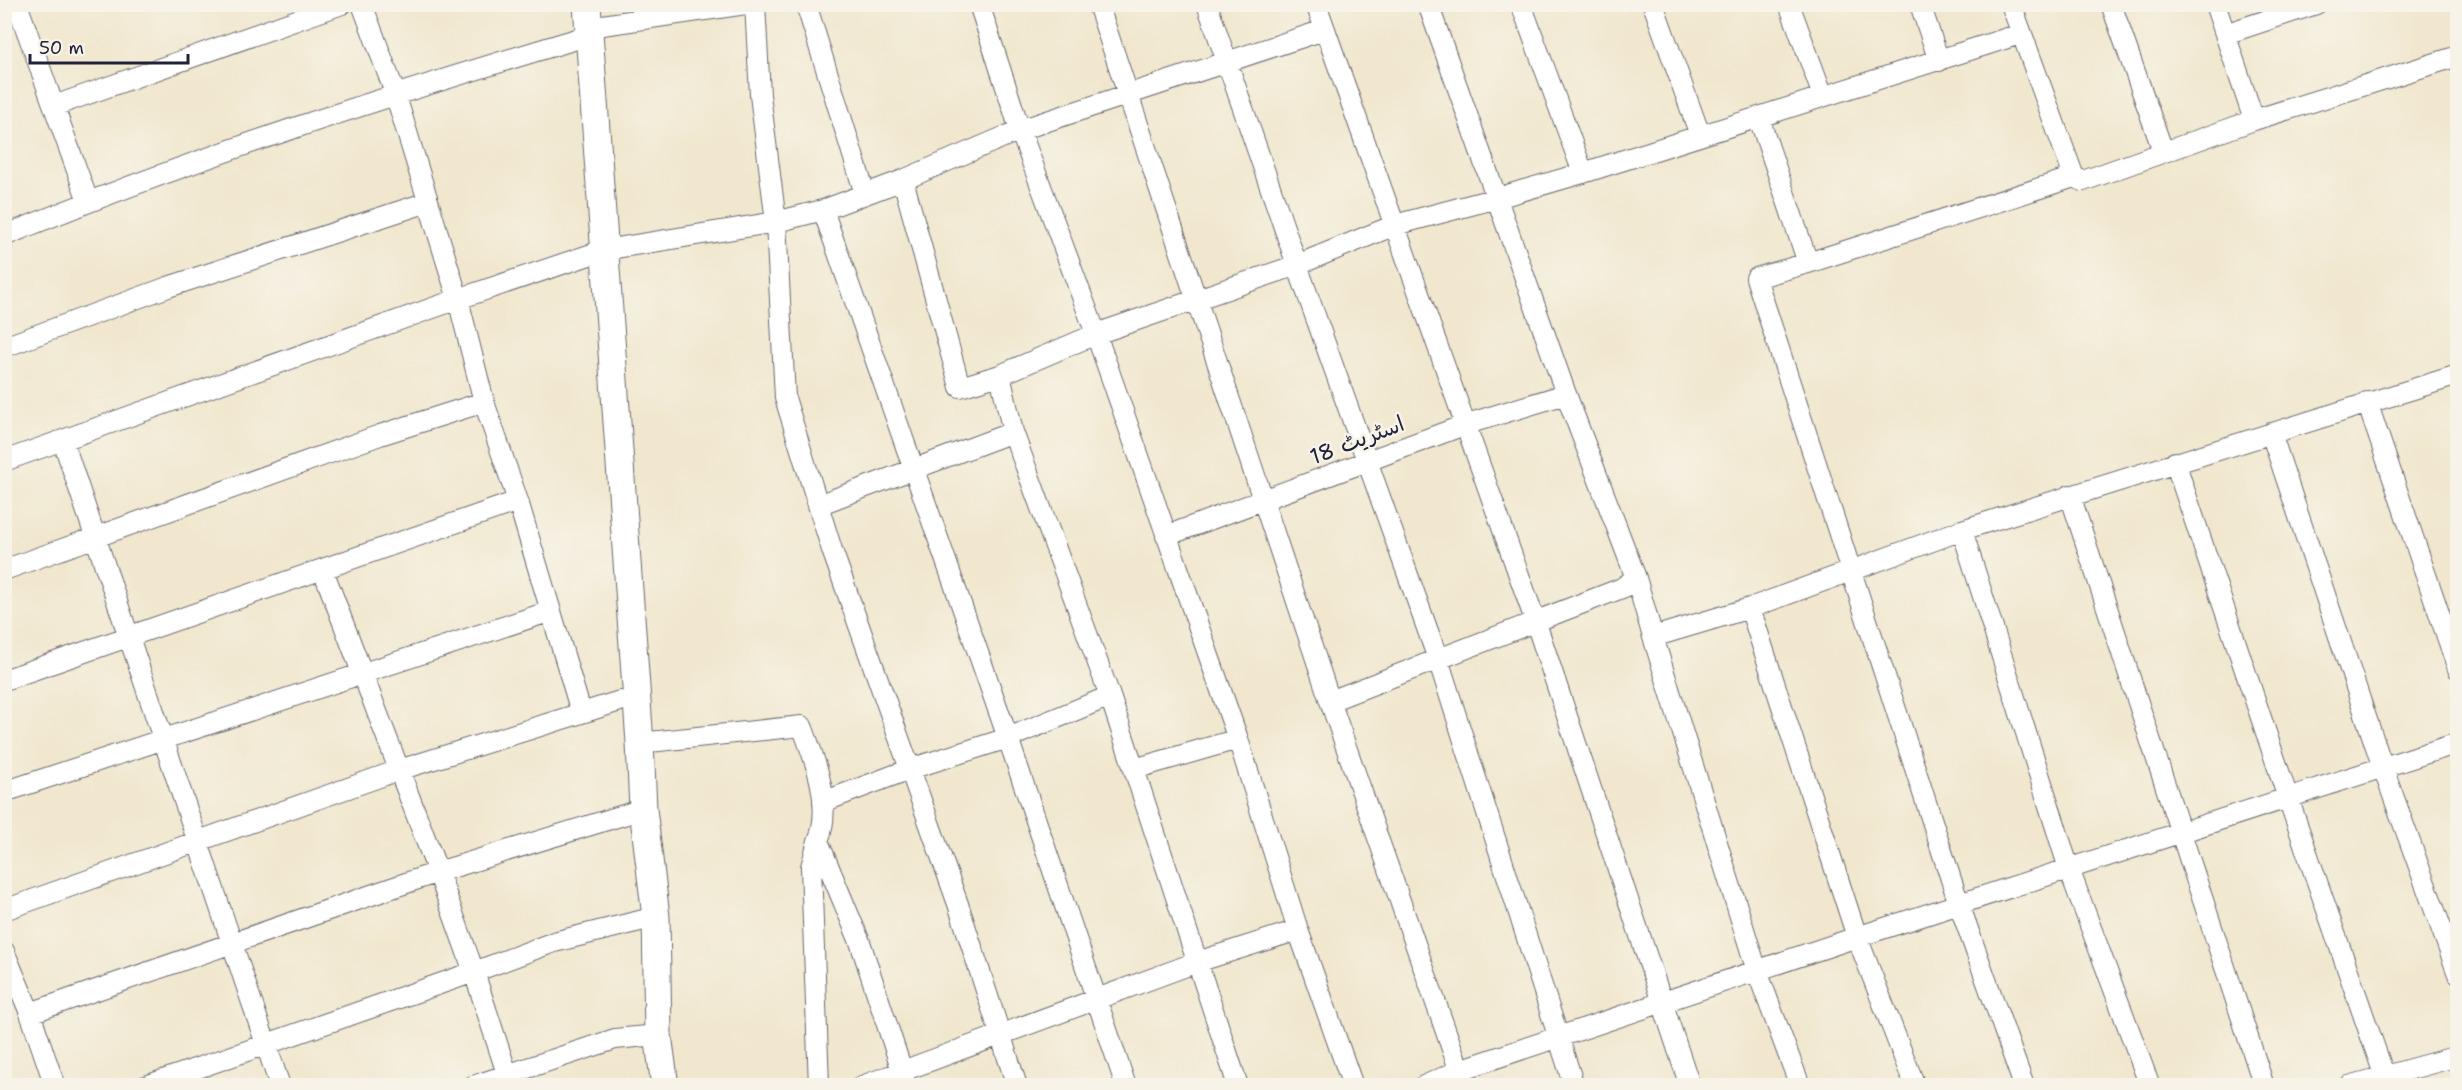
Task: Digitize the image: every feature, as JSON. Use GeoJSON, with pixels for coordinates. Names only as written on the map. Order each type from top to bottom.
{"type":"FeatureCollection","features":[{"type":"Feature","properties":{"kind":"street"},"geometry":{"type":"LineString","coordinates":[[54,106],[342,4]]}},
{"type":"Feature","properties":{"kind":"street"},"geometry":{"type":"LineString","coordinates":[[362,4],[395,93],[458,300],[484,402],[518,501],[581,712]]}},
{"type":"Feature","properties":{"kind":"street"},"geometry":{"type":"LineString","coordinates":[[4,236],[88,201],[589,22],[746,4]]}},
{"type":"Feature","properties":{"kind":"street"},"geometry":{"type":"LineString","coordinates":[[755,4],[760,95],[776,222],[785,398],[832,550],[958,904],[1017,1086]]}},
{"type":"Feature","properties":{"kind":"street"},"geometry":{"type":"LineString","coordinates":[[806,4],[865,194]]}},
{"type":"Feature","properties":{"kind":"street"},"geometry":{"type":"LineString","coordinates":[[980,4],[1020,130],[1096,334],[1238,739],[1298,930],[1353,1086]]}},
{"type":"Feature","properties":{"kind":"street"},"geometry":{"type":"LineString","coordinates":[[1098,4],[1330,701],[1462,1078]]}},
{"type":"Feature","properties":{"kind":"street"},"geometry":{"type":"LineString","coordinates":[[1207,4],[1297,265],[1438,659],[1574,1086]]}},
{"type":"Feature","properties":{"kind":"street"},"geometry":{"type":"LineString","coordinates":[[1316,4],[1536,622],[1690,1086]]}},
{"type":"Feature","properties":{"kind":"street"},"geometry":{"type":"LineString","coordinates":[[1428,4],[1566,394],[1636,578],[1757,971],[1800,1086]]}},
{"type":"Feature","properties":{"kind":"street"},"geometry":{"type":"LineString","coordinates":[[1521,4],[1583,172]]}},
{"type":"Feature","properties":{"kind":"street"},"geometry":{"type":"LineString","coordinates":[[1653,4],[1700,135]]}},
{"type":"Feature","properties":{"kind":"street"},"geometry":{"type":"LineString","coordinates":[[1789,4],[1823,96]]}},
{"type":"Feature","properties":{"kind":"street"},"geometry":{"type":"LineString","coordinates":[[1920,4],[1939,61]]}},
{"type":"Feature","properties":{"kind":"street"},"geometry":{"type":"LineString","coordinates":[[2011,4],[2020,34],[2074,177]]}},
{"type":"Feature","properties":{"kind":"street"},"geometry":{"type":"LineString","coordinates":[[2111,4],[2163,151]]}},
{"type":"Feature","properties":{"kind":"street"},"geometry":{"type":"LineString","coordinates":[[2215,4],[2254,120]]}},
{"type":"Feature","properties":{"kind":"street"},"geometry":{"type":"LineString","coordinates":[[2225,34],[2316,4]]}},
{"type":"Feature","properties":{"kind":"street"},"geometry":{"type":"LineString","coordinates":[[17,7],[88,201]]}},
{"type":"Feature","properties":{"kind":"street"},"geometry":{"type":"LineString","coordinates":[[589,22],[643,809],[656,917],[658,1035],[666,1086]]}},
{"type":"Feature","properties":{"kind":"street"},"geometry":{"type":"LineString","coordinates":[[4,461],[604,250],[776,222],[823,210],[903,180],[1020,130],[1128,97],[1227,61],[1324,30]]}},
{"type":"Feature","properties":{"kind":"street"},"geometry":{"type":"LineString","coordinates":[[903,180],[960,387],[1000,375],[1096,334],[1297,265],[1395,225],[1583,172],[2020,34]]}},
{"type":"Feature","properties":{"kind":"street"},"geometry":{"type":"LineString","coordinates":[[2024,1086],[1959,903],[1756,278],[2074,177],[2083,181],[2254,120],[2457,56]]}},
{"type":"Feature","properties":{"kind":"street"},"geometry":{"type":"LineString","coordinates":[[1759,118],[1808,263]]}},
{"type":"Feature","properties":{"kind":"street"},"geometry":{"type":"LineString","coordinates":[[4,347],[168,288],[428,202]]}},
{"type":"Feature","properties":{"kind":"street"},"geometry":{"type":"LineString","coordinates":[[823,210],[1008,738],[1126,1086]]}},
{"type":"Feature","properties":{"kind":"street"},"geometry":{"type":"LineString","coordinates":[[1000,375],[1013,432],[1110,696],[1238,1086]]}},
{"type":"Feature","properties":{"kind":"street"},"geometry":{"type":"LineString","coordinates":[[1653,637],[1750,608],[1850,569],[1962,530],[2457,375]]}},
{"type":"Feature","properties":{"kind":"street","name":"اسٹریٹ 18"},"geometry":{"type":"LineString","coordinates":[[1166,536],[1467,424],[1566,394]]}},
{"type":"Feature","properties":{"kind":"street"},"geometry":{"type":"LineString","coordinates":[[4,570],[95,540],[380,435],[484,402]]}},
{"type":"Feature","properties":{"kind":"street"},"geometry":{"type":"LineString","coordinates":[[2367,402],[2457,669]]}},
{"type":"Feature","properties":{"kind":"street"},"geometry":{"type":"LineString","coordinates":[[818,505],[914,471],[1013,432]]}},
{"type":"Feature","properties":{"kind":"street"},"geometry":{"type":"LineString","coordinates":[[2271,433],[2383,768],[2457,974]]}},
{"type":"Feature","properties":{"kind":"street"},"geometry":{"type":"LineString","coordinates":[[63,441],[280,1086]]}},
{"type":"Feature","properties":{"kind":"street"},"geometry":{"type":"LineString","coordinates":[[2175,462],[2386,1080]]}},
{"type":"Feature","properties":{"kind":"street"},"geometry":{"type":"LineString","coordinates":[[2070,495],[2264,1086]]}},
{"type":"Feature","properties":{"kind":"street"},"geometry":{"type":"LineString","coordinates":[[4,680],[518,501]]}},
{"type":"Feature","properties":{"kind":"street"},"geometry":{"type":"LineString","coordinates":[[1962,530],[2069,869],[2150,1086]]}},
{"type":"Feature","properties":{"kind":"street"},"geometry":{"type":"LineString","coordinates":[[323,570],[438,872],[509,1080]]}},
{"type":"Feature","properties":{"kind":"street"},"geometry":{"type":"LineString","coordinates":[[1330,701],[1622,588],[1636,578]]}},
{"type":"Feature","properties":{"kind":"street"},"geometry":{"type":"LineString","coordinates":[[1750,608],[1857,937],[1915,1086]]}},
{"type":"Feature","properties":{"kind":"street"},"geometry":{"type":"LineString","coordinates":[[4,792],[551,611]]}},
{"type":"Feature","properties":{"kind":"street"},"geometry":{"type":"LineString","coordinates":[[823,802],[910,769],[1008,738],[1110,696]]}},
{"type":"Feature","properties":{"kind":"street"},"geometry":{"type":"LineString","coordinates":[[4,910],[198,844],[399,770],[620,701]]}},
{"type":"Feature","properties":{"kind":"street"},"geometry":{"type":"LineString","coordinates":[[640,743],[802,726],[814,757],[823,802],[824,827],[811,867],[819,1086]]}},
{"type":"Feature","properties":{"kind":"street"},"geometry":{"type":"LineString","coordinates":[[1134,769],[1238,739]]}},
{"type":"Feature","properties":{"kind":"street"},"geometry":{"type":"LineString","coordinates":[[1424,1086],[1462,1078],[1557,1038],[1959,903],[2457,743]]}},
{"type":"Feature","properties":{"kind":"street"},"geometry":{"type":"LineString","coordinates":[[30,1013],[438,872],[643,809]]}},
{"type":"Feature","properties":{"kind":"street"},"geometry":{"type":"LineString","coordinates":[[818,841],[860,942],[905,1079]]}},
{"type":"Feature","properties":{"kind":"street"},"geometry":{"type":"LineString","coordinates":[[146,1086],[554,942],[656,917]]}},
{"type":"Feature","properties":{"kind":"street"},"geometry":{"type":"LineString","coordinates":[[862,1086],[905,1079],[1000,1035],[1197,962],[1298,930]]}},
{"type":"Feature","properties":{"kind":"street"},"geometry":{"type":"LineString","coordinates":[[4,951],[30,1013],[55,1086]]}},
{"type":"Feature","properties":{"kind":"street"},"geometry":{"type":"LineString","coordinates":[[473,1086],[509,1080],[615,1040],[658,1035]]}},
{"type":"Feature","properties":{"kind":"street"},"geometry":{"type":"LineString","coordinates":[[2349,1086],[2386,1080],[2457,1056]]}}]}
